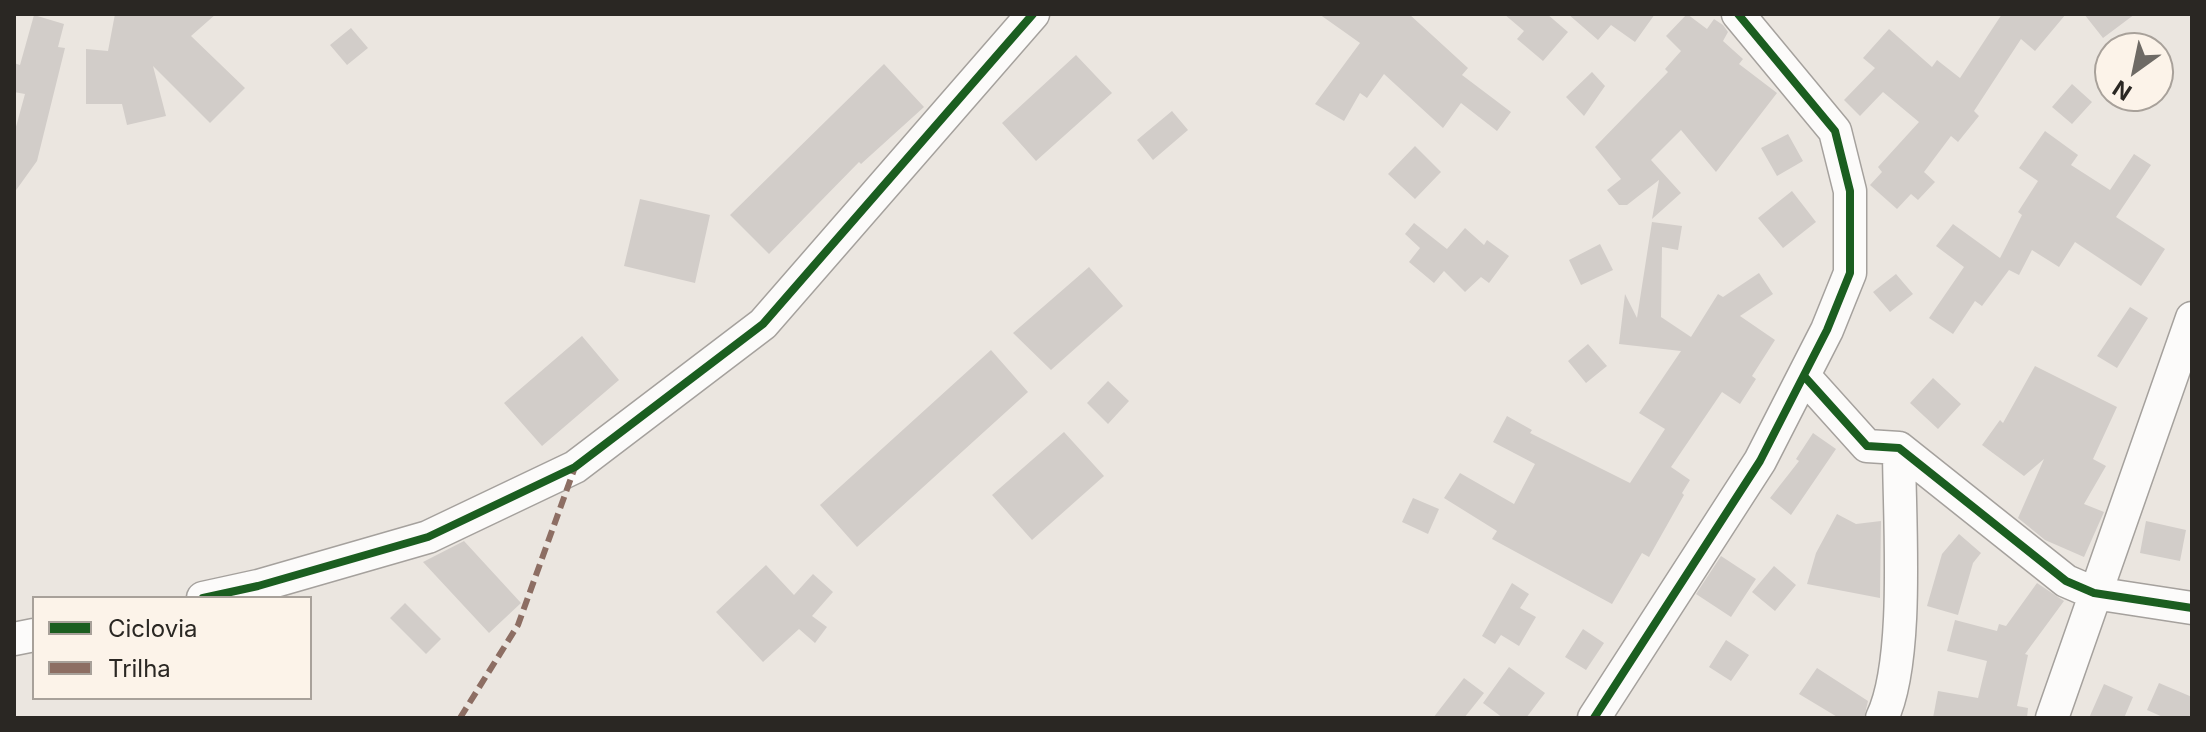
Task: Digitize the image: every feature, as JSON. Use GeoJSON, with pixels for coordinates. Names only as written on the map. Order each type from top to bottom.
{"type":"FeatureCollection","features":[{"type":"Feature","properties":{"kind":"street"},"geometry":{"type":"LineString","coordinates":[[212,596],[258,586],[428,537],[575,467],[763,324],[1033,14]]}},
{"type":"Feature","properties":{"kind":"street"},"geometry":{"type":"LineString","coordinates":[[1594,718],[1760,461],[1804,376],[1850,273],[1850,191],[1835,131],[1738,14]]}},
{"type":"Feature","properties":{"kind":"street"},"geometry":{"type":"LineString","coordinates":[[2052,718],[2192,318]]}},
{"type":"Feature","properties":{"kind":"street"},"geometry":{"type":"LineString","coordinates":[[1804,376],[1867,446],[1899,448],[2066,581],[2094,593],[2192,608]]}},
{"type":"Feature","properties":{"kind":"street"},"geometry":{"type":"LineString","coordinates":[[1882,718],[1892,698],[1898,639],[1899,448]]}},
{"type":"Feature","properties":{"kind":"building"},"geometry":{"type":"Polygon","coordinates":[[[115,14],[216,14],[191,36],[245,88],[210,123],[153,66],[166,116],[127,125],[122,104],[86,104],[86,49],[108,51],[115,14]]]}},
{"type":"Feature","properties":{"kind":"building"},"geometry":{"type":"Polygon","coordinates":[[[1319,14],[1409,14],[1468,68],[1462,75],[1511,112],[1497,131],[1461,103],[1443,128],[1384,74],[1367,98],[1360,93],[1344,121],[1315,104],[1360,43],[1319,14]]]}},
{"type":"Feature","properties":{"kind":"building"},"geometry":{"type":"Polygon","coordinates":[[[1504,14],[1547,14],[1568,32],[1543,61],[1517,39],[1524,31],[1504,14]]]}},
{"type":"Feature","properties":{"kind":"building"},"geometry":{"type":"Polygon","coordinates":[[[1568,14],[1655,14],[1635,42],[1611,25],[1598,40],[1568,14]]]}},
{"type":"Feature","properties":{"kind":"building"},"geometry":{"type":"Polygon","coordinates":[[[1687,14],[1707,29],[1714,19],[1723,25],[1728,32],[1723,41],[1743,59],[1739,64],[1777,93],[1716,172],[1681,130],[1651,160],[1681,193],[1652,219],[1659,180],[1627,205],[1619,205],[1607,190],[1621,179],[1595,147],[1668,72],[1665,69],[1681,51],[1666,36],[1687,14]]]}},
{"type":"Feature","properties":{"kind":"building"},"geometry":{"type":"Polygon","coordinates":[[[2002,14],[2066,14],[2035,51],[2021,39],[1974,111],[1979,116],[1958,142],[1951,136],[1924,172],[1935,182],[1918,200],[1911,194],[1897,209],[1870,185],[1882,172],[1878,167],[1919,122],[1883,92],[1860,116],[1844,100],[1875,68],[1863,58],[1889,29],[1932,67],[1937,60],[1960,78],[2002,14]]]}},
{"type":"Feature","properties":{"kind":"building"},"geometry":{"type":"Polygon","coordinates":[[[2084,14],[2135,14],[2111,32],[2098,32],[2084,14]]]}},
{"type":"Feature","properties":{"kind":"building"},"geometry":{"type":"Polygon","coordinates":[[[34,15],[64,24],[58,47],[65,48],[37,161],[14,193],[14,134],[25,94],[14,92],[14,63],[20,65],[34,15]]]}},
{"type":"Feature","properties":{"kind":"building"},"geometry":{"type":"Polygon","coordinates":[[[351,28],[368,48],[347,65],[330,45],[351,28]]]}},
{"type":"Feature","properties":{"kind":"building"},"geometry":{"type":"Polygon","coordinates":[[[1076,55],[1112,93],[1036,161],[1002,123],[1076,55]]]}},
{"type":"Feature","properties":{"kind":"building"},"geometry":{"type":"Polygon","coordinates":[[[884,64],[924,107],[861,164],[859,162],[769,254],[730,215],[884,64]]]}},
{"type":"Feature","properties":{"kind":"building"},"geometry":{"type":"Polygon","coordinates":[[[1592,72],[1605,86],[1584,116],[1566,97],[1592,72]]]}},
{"type":"Feature","properties":{"kind":"building"},"geometry":{"type":"Polygon","coordinates":[[[2072,84],[2092,102],[2072,124],[2052,107],[2072,84]]]}},
{"type":"Feature","properties":{"kind":"building"},"geometry":{"type":"Polygon","coordinates":[[[1172,111],[1188,130],[1153,160],[1137,140],[1172,111]]]}},
{"type":"Feature","properties":{"kind":"building"},"geometry":{"type":"Polygon","coordinates":[[[2045,131],[2078,155],[2071,165],[2110,190],[2134,154],[2151,165],[2116,217],[2165,249],[2141,286],[2075,242],[2059,267],[2032,250],[2019,275],[2009,270],[1982,306],[1975,301],[1953,334],[1929,318],[1964,267],[1936,246],[1953,224],[2000,258],[2022,215],[2018,212],[2038,181],[2019,168],[2045,131]]]}},
{"type":"Feature","properties":{"kind":"building"},"geometry":{"type":"Polygon","coordinates":[[[1788,134],[1803,161],[1777,176],[1761,148],[1788,134]]]}},
{"type":"Feature","properties":{"kind":"building"},"geometry":{"type":"Polygon","coordinates":[[[1415,146],[1441,172],[1415,199],[1388,174],[1415,146]]]}},
{"type":"Feature","properties":{"kind":"building"},"geometry":{"type":"Polygon","coordinates":[[[1792,191],[1816,222],[1783,248],[1758,218],[1792,191]]]}},
{"type":"Feature","properties":{"kind":"building"},"geometry":{"type":"Polygon","coordinates":[[[640,199],[710,215],[695,283],[624,266],[640,199]]]}},
{"type":"Feature","properties":{"kind":"building"},"geometry":{"type":"Polygon","coordinates":[[[1652,222],[1682,226],[1678,250],[1662,247],[1661,317],[1691,337],[1718,294],[1723,297],[1759,273],[1773,294],[1740,316],[1775,340],[1752,376],[1756,379],[1740,404],[1722,392],[1671,467],[1690,480],[1682,493],[1684,495],[1649,557],[1642,553],[1612,604],[1492,539],[1497,531],[1444,498],[1460,473],[1514,504],[1535,464],[1493,442],[1507,416],[1532,430],[1530,433],[1630,483],[1665,429],[1639,413],[1681,351],[1619,344],[1625,294],[1637,318],[1652,222]]]}},
{"type":"Feature","properties":{"kind":"building"},"geometry":{"type":"Polygon","coordinates":[[[1414,223],[1447,249],[1465,228],[1484,245],[1487,240],[1509,256],[1489,283],[1481,277],[1465,292],[1444,271],[1434,283],[1409,262],[1420,248],[1405,234],[1414,223]]]}},
{"type":"Feature","properties":{"kind":"building"},"geometry":{"type":"Polygon","coordinates":[[[1600,244],[1613,270],[1581,285],[1569,260],[1600,244]]]}},
{"type":"Feature","properties":{"kind":"building"},"geometry":{"type":"Polygon","coordinates":[[[1089,267],[1123,306],[1051,370],[1013,333],[1089,267]]]}},
{"type":"Feature","properties":{"kind":"building"},"geometry":{"type":"Polygon","coordinates":[[[1896,274],[1913,294],[1890,312],[1873,292],[1896,274]]]}},
{"type":"Feature","properties":{"kind":"building"},"geometry":{"type":"Polygon","coordinates":[[[2130,307],[2148,318],[2117,368],[2097,356],[2130,307]]]}},
{"type":"Feature","properties":{"kind":"building"},"geometry":{"type":"Polygon","coordinates":[[[582,336],[619,380],[542,446],[504,403],[582,336]]]}},
{"type":"Feature","properties":{"kind":"building"},"geometry":{"type":"Polygon","coordinates":[[[1588,344],[1607,366],[1586,383],[1568,361],[1588,344]]]}},
{"type":"Feature","properties":{"kind":"building"},"geometry":{"type":"Polygon","coordinates":[[[991,350],[1028,392],[857,547],[820,505],[991,350]]]}},
{"type":"Feature","properties":{"kind":"building"},"geometry":{"type":"Polygon","coordinates":[[[2035,366],[2117,407],[2093,459],[2106,466],[2084,504],[2104,512],[2084,557],[2045,540],[2018,518],[2044,459],[2024,476],[1982,445],[2000,420],[2003,423],[2035,366]]]}},
{"type":"Feature","properties":{"kind":"building"},"geometry":{"type":"Polygon","coordinates":[[[1933,378],[1961,404],[1938,429],[1910,403],[1933,378]]]}},
{"type":"Feature","properties":{"kind":"building"},"geometry":{"type":"Polygon","coordinates":[[[1108,381],[1129,401],[1108,424],[1087,403],[1108,381]]]}},
{"type":"Feature","properties":{"kind":"building"},"geometry":{"type":"Polygon","coordinates":[[[1064,432],[1104,476],[1032,540],[992,495],[1064,432]]]}},
{"type":"Feature","properties":{"kind":"building"},"geometry":{"type":"Polygon","coordinates":[[[1813,433],[1836,449],[1791,515],[1770,498],[1799,461],[1796,459],[1813,433]]]}},
{"type":"Feature","properties":{"kind":"building"},"geometry":{"type":"Polygon","coordinates":[[[1413,498],[1439,509],[1428,534],[1402,522],[1413,498]]]}},
{"type":"Feature","properties":{"kind":"building"},"geometry":{"type":"Polygon","coordinates":[[[1837,514],[1856,524],[1881,521],[1880,598],[1807,584],[1816,553],[1837,514]]]}},
{"type":"Feature","properties":{"kind":"building"},"geometry":{"type":"Polygon","coordinates":[[[2146,521],[2186,530],[2180,561],[2140,553],[2146,521]]]}},
{"type":"Feature","properties":{"kind":"building"},"geometry":{"type":"Polygon","coordinates":[[[1959,534],[1981,553],[1973,563],[1958,615],[1927,606],[1942,554],[1959,534]]]}},
{"type":"Feature","properties":{"kind":"building"},"geometry":{"type":"Polygon","coordinates":[[[464,541],[521,603],[489,633],[423,562],[464,541]]]}},
{"type":"Feature","properties":{"kind":"building"},"geometry":{"type":"Polygon","coordinates":[[[1721,556],[1756,579],[1731,617],[1696,594],[1721,556]]]}},
{"type":"Feature","properties":{"kind":"building"},"geometry":{"type":"Polygon","coordinates":[[[766,565],[794,595],[813,574],[833,592],[812,616],[827,627],[815,643],[799,629],[763,662],[716,612],[766,565]]]}},
{"type":"Feature","properties":{"kind":"building"},"geometry":{"type":"Polygon","coordinates":[[[1774,566],[1796,585],[1775,611],[1752,592],[1774,566]]]}},
{"type":"Feature","properties":{"kind":"building"},"geometry":{"type":"Polygon","coordinates":[[[1512,583],[1529,594],[1520,608],[1536,617],[1519,646],[1501,635],[1495,644],[1482,636],[1512,583]]]}},
{"type":"Feature","properties":{"kind":"building"},"geometry":{"type":"Polygon","coordinates":[[[2037,583],[2064,601],[2025,654],[2028,655],[2017,706],[2028,708],[2027,718],[1933,718],[1938,691],[1978,698],[1987,661],[1947,651],[1955,620],[1997,631],[1999,624],[2006,626],[2037,583]]]}},
{"type":"Feature","properties":{"kind":"building"},"geometry":{"type":"Polygon","coordinates":[[[405,603],[441,639],[426,654],[390,618],[405,603]]]}},
{"type":"Feature","properties":{"kind":"building"},"geometry":{"type":"Polygon","coordinates":[[[1583,629],[1604,643],[1586,670],[1565,657],[1583,629]]]}},
{"type":"Feature","properties":{"kind":"building"},"geometry":{"type":"Polygon","coordinates":[[[1726,640],[1749,655],[1731,681],[1709,667],[1726,640]]]}},
{"type":"Feature","properties":{"kind":"building"},"geometry":{"type":"Polygon","coordinates":[[[1509,667],[1545,693],[1526,718],[1503,718],[1483,703],[1509,667]]]}},
{"type":"Feature","properties":{"kind":"building"},"geometry":{"type":"Polygon","coordinates":[[[1817,668],[1868,701],[1864,718],[1839,718],[1799,694],[1817,668]]]}},
{"type":"Feature","properties":{"kind":"building"},"geometry":{"type":"Polygon","coordinates":[[[1464,678],[1484,693],[1464,718],[1433,718],[1464,678]]]}},
{"type":"Feature","properties":{"kind":"building"},"geometry":{"type":"Polygon","coordinates":[[[2159,683],[2192,697],[2192,718],[2165,718],[2147,710],[2159,683]]]}},
{"type":"Feature","properties":{"kind":"building"},"geometry":{"type":"Polygon","coordinates":[[[2104,684],[2133,697],[2124,718],[2089,718],[2104,684]]]}},
{"type":"Feature","properties":{"kind":"marked path"},"geometry":{"type":"LineString","coordinates":[[460,718],[518,625],[575,467]]}},
{"type":"Feature","properties":{"kind":"cycle path"},"geometry":{"type":"LineString","coordinates":[[212,596],[258,586],[428,537],[575,467],[763,324],[1033,14]]}},
{"type":"Feature","properties":{"kind":"cycle path"},"geometry":{"type":"LineString","coordinates":[[1594,718],[1760,461],[1827,330],[1850,273],[1850,191],[1835,131],[1738,14]]}},
{"type":"Feature","properties":{"kind":"cycle path"},"geometry":{"type":"LineString","coordinates":[[1804,376],[1867,446],[1899,448],[2066,581],[2094,593],[2192,608]]}}]}
